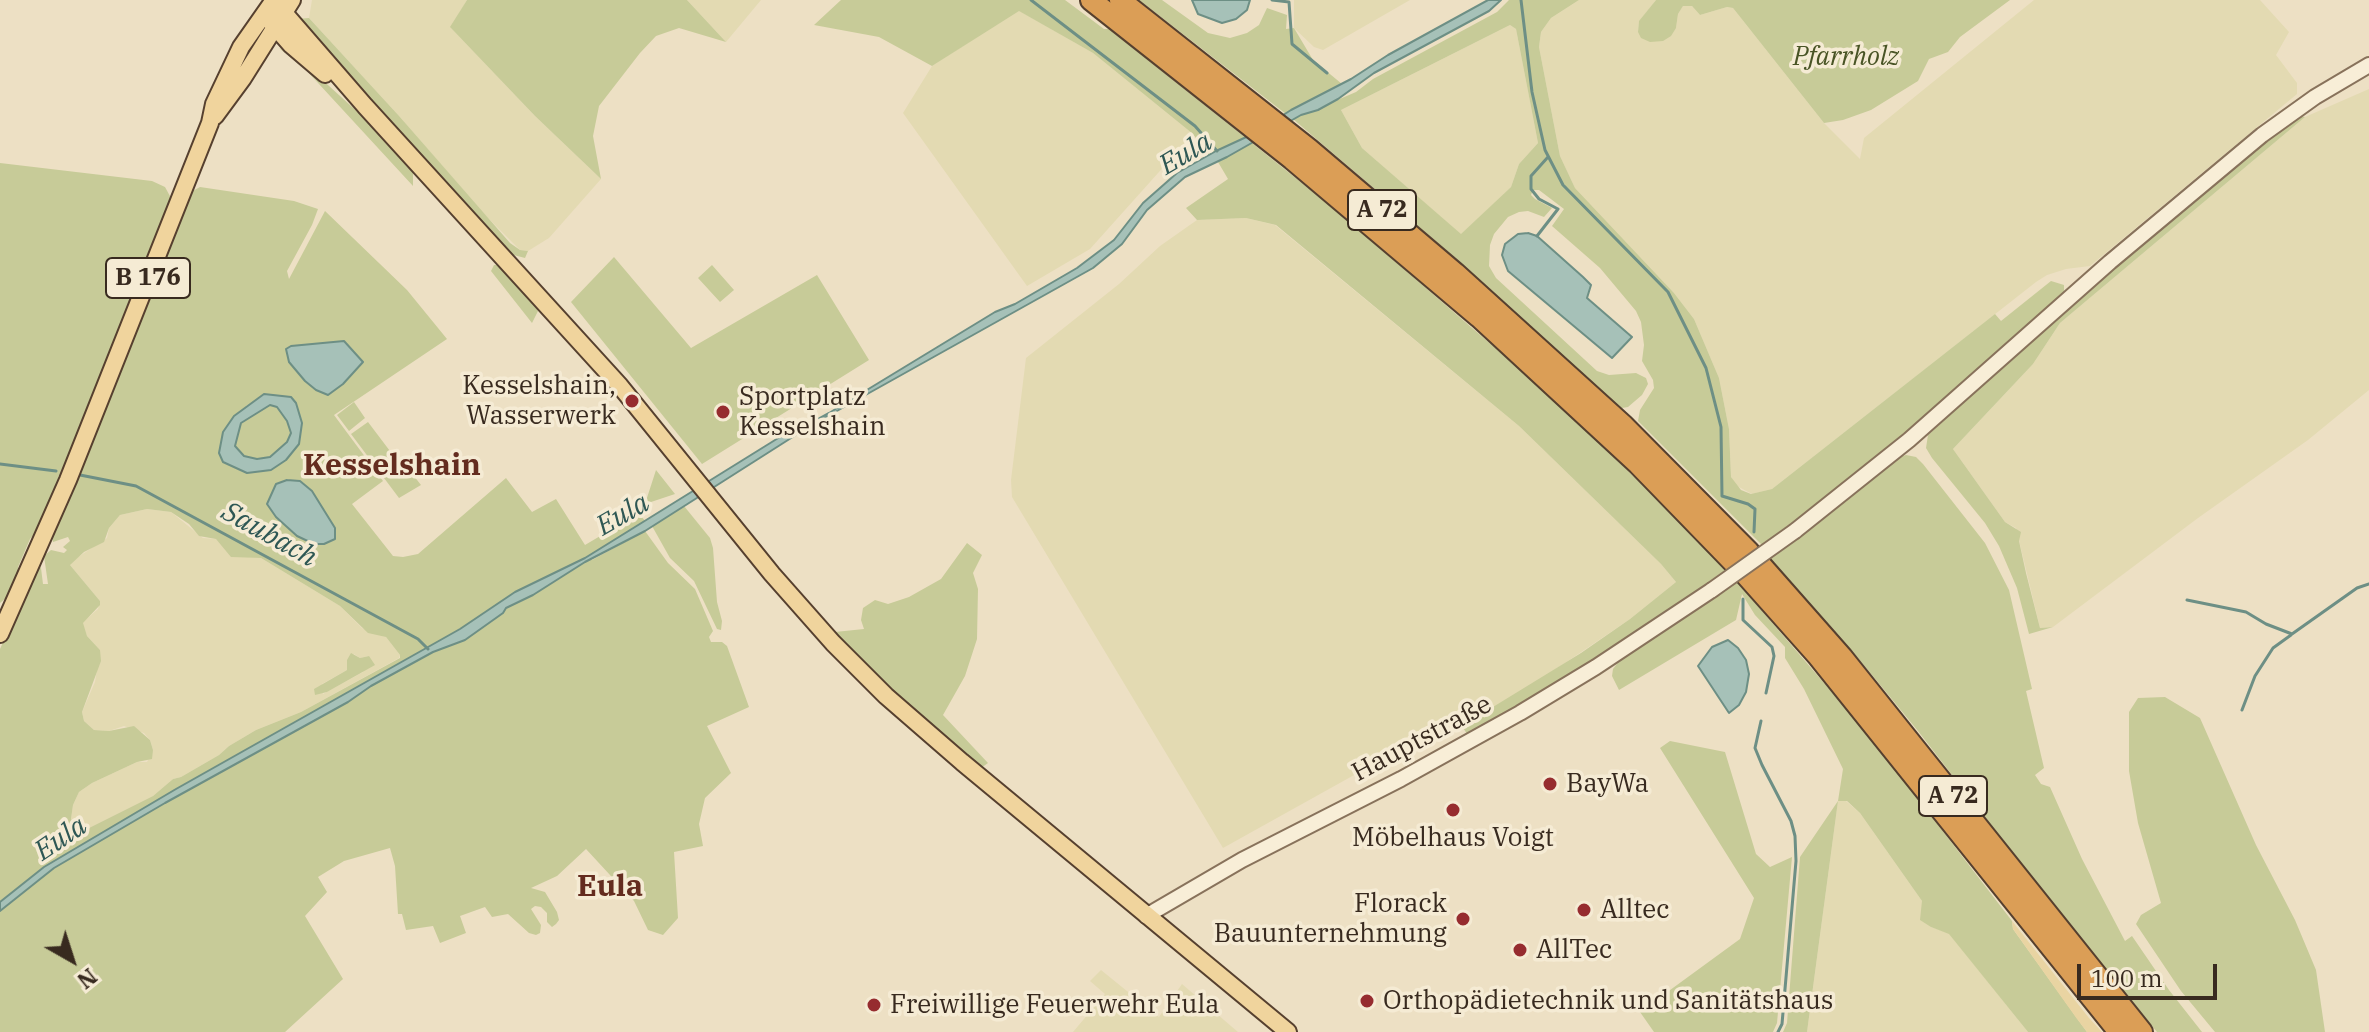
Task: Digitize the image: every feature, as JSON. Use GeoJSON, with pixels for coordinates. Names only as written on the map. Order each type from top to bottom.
{"type":"FeatureCollection","features":[{"type":"Feature","properties":{"kind":"highway","name":"A 72"},"geometry":{"type":"LineString","coordinates":[[1091,0],[1236,102]]}},
{"type":"Feature","properties":{"kind":"highway","name":"A 72"},"geometry":{"type":"LineString","coordinates":[[1120,0],[1236,102],[1525,335],[1624,426],[1747,563],[1851,668],[2142,1032]]}},
{"type":"Feature","properties":{"kind":"highway","name":"A 72"},"geometry":{"type":"LineString","coordinates":[[1747,563],[2119,1032]]}},
{"type":"Feature","properties":{"kind":"main road"},"geometry":{"type":"LineString","coordinates":[[277,9],[578,339],[801,607],[886,696],[1288,1032]]}},
{"type":"Feature","properties":{"kind":"main road","name":"B 176"},"geometry":{"type":"LineString","coordinates":[[0,634],[68,480],[233,61],[277,9]]}},
{"type":"Feature","properties":{"kind":"street","name":"Hauptstraße"},"geometry":{"type":"LineString","coordinates":[[1146,916],[1242,860],[1401,779],[1520,713],[1712,590],[1795,531],[1909,440],[2110,262],[2262,135],[2333,85],[2369,65]]}},
{"type":"Feature","properties":{"kind":"shaded area"},"geometry":{"type":"Polygon","coordinates":[[[312,0],[467,0],[451,28],[535,116],[601,179],[549,238],[528,251],[520,250],[480,210],[309,18],[312,0]]]}},
{"type":"Feature","properties":{"kind":"shaded area"},"geometry":{"type":"Polygon","coordinates":[[[687,0],[761,0],[726,42],[687,0]]]}},
{"type":"Feature","properties":{"kind":"shaded area"},"geometry":{"type":"Polygon","coordinates":[[[1294,0],[1410,0],[1323,50],[1314,47],[1294,28],[1294,0]]]}},
{"type":"Feature","properties":{"kind":"shaded area"},"geometry":{"type":"Polygon","coordinates":[[[1579,0],[1656,0],[1639,22],[1638,32],[1676,28],[1683,6],[1692,6],[1700,15],[1733,8],[1824,123],[1860,159],[1864,138],[2034,0],[2260,0],[2289,32],[2276,55],[2297,83],[2297,94],[2090,266],[2066,269],[2036,282],[1772,489],[1752,494],[1735,485],[1731,477],[1729,429],[1719,378],[1694,319],[1674,293],[1575,188],[1560,156],[1539,47],[1541,32],[1551,18],[1579,0]]]}},
{"type":"Feature","properties":{"kind":"shaded area"},"geometry":{"type":"Polygon","coordinates":[[[1018,10],[1093,53],[1193,134],[1090,249],[1027,286],[903,113],[932,66],[1018,10]]]}},
{"type":"Feature","properties":{"kind":"shaded area"},"geometry":{"type":"Polygon","coordinates":[[[1510,25],[1516,29],[1538,143],[1519,164],[1511,187],[1461,235],[1362,148],[1341,110],[1510,25]]]}},
{"type":"Feature","properties":{"kind":"shaded area"},"geometry":{"type":"Polygon","coordinates":[[[2369,89],[2369,390],[2308,440],[2053,627],[2040,628],[2016,528],[2005,522],[1953,449],[2033,364],[2060,323],[2305,117],[2369,89]]]}},
{"type":"Feature","properties":{"kind":"shaded area"},"geometry":{"type":"Polygon","coordinates":[[[1246,218],[1275,225],[1519,426],[1676,582],[1630,619],[1528,688],[1462,726],[1444,725],[1223,848],[1012,497],[1011,480],[1026,358],[1119,284],[1160,246],[1197,220],[1246,218]]]}},
{"type":"Feature","properties":{"kind":"shaded area"},"geometry":{"type":"Polygon","coordinates":[[[147,509],[171,512],[203,538],[216,539],[249,557],[261,558],[340,606],[362,628],[386,637],[400,655],[301,712],[256,730],[219,755],[173,779],[153,796],[79,833],[71,819],[79,792],[137,762],[147,762],[153,750],[144,733],[124,726],[109,731],[94,730],[84,721],[82,712],[95,682],[100,650],[87,636],[82,623],[98,609],[100,601],[70,565],[107,538],[109,528],[120,515],[147,509]],[[354,654],[347,670],[322,684],[323,694],[363,672],[369,656],[360,658],[354,654]]]}},
{"type":"Feature","properties":{"kind":"shaded area"},"geometry":{"type":"Polygon","coordinates":[[[1838,801],[1846,801],[1860,813],[1922,901],[1931,927],[1949,933],[2028,1032],[1807,1032],[1838,801]]]}},
{"type":"Feature","properties":{"kind":"shaded area"},"geometry":{"type":"Polygon","coordinates":[[[1101,970],[1159,1017],[1182,984],[1238,1032],[1073,1032],[1105,994],[1090,981],[1101,970]]]}},
{"type":"Feature","properties":{"kind":"green space"},"geometry":{"type":"Polygon","coordinates":[[[467,0],[687,0],[726,42],[679,28],[656,36],[640,53],[599,106],[593,136],[601,179],[535,116],[450,27],[467,0]]]}},
{"type":"Feature","properties":{"kind":"green space"},"geometry":{"type":"Polygon","coordinates":[[[841,0],[1065,0],[1104,29],[1109,29],[1246,138],[1208,155],[1193,134],[1093,53],[1019,11],[932,66],[879,37],[814,25],[841,0]]]}},
{"type":"Feature","properties":{"kind":"green space"},"geometry":{"type":"Polygon","coordinates":[[[1139,0],[1162,0],[1208,33],[1230,38],[1259,25],[1267,8],[1287,15],[1286,29],[1294,28],[1313,60],[1342,84],[1286,114],[1139,0]]]}},
{"type":"Feature","properties":{"kind":"green space"},"geometry":{"type":"Polygon","coordinates":[[[1509,0],[1579,0],[1551,18],[1541,32],[1539,47],[1560,156],[1575,188],[1674,293],[1694,319],[1719,378],[1729,429],[1731,477],[1741,490],[1751,494],[1772,489],[1995,314],[2001,321],[2051,281],[2064,285],[2064,296],[1902,437],[1762,545],[1638,421],[1640,410],[1654,388],[1642,361],[1644,345],[1641,322],[1636,311],[1600,268],[1552,226],[1564,209],[1539,190],[1533,190],[1531,195],[1535,199],[1552,208],[1544,217],[1528,211],[1508,217],[1494,234],[1489,266],[1496,278],[1597,371],[1609,375],[1636,373],[1646,378],[1648,384],[1642,395],[1628,407],[1617,405],[1454,257],[1293,119],[1356,92],[1373,79],[1497,12],[1509,0]],[[1510,25],[1341,110],[1362,148],[1461,234],[1511,187],[1519,164],[1538,143],[1516,29],[1510,25]]]}},
{"type":"Feature","properties":{"kind":"green space","name":"Pfarrholz"},"geometry":{"type":"Polygon","coordinates":[[[1656,0],[2010,0],[1960,37],[1948,52],[1929,59],[1918,81],[1871,110],[1824,123],[1733,8],[1700,15],[1692,6],[1683,6],[1671,36],[1663,41],[1650,42],[1641,38],[1639,21],[1656,0]]]}},
{"type":"Feature","properties":{"kind":"green space"},"geometry":{"type":"Polygon","coordinates":[[[309,18],[510,243],[528,251],[525,258],[510,254],[296,19],[309,18]]]}},
{"type":"Feature","properties":{"kind":"green space"},"geometry":{"type":"Polygon","coordinates":[[[279,48],[296,56],[413,168],[413,186],[307,71],[279,48]]]}},
{"type":"Feature","properties":{"kind":"green space"},"geometry":{"type":"Polygon","coordinates":[[[2297,115],[2305,117],[2060,323],[2033,364],[1953,449],[2005,522],[2021,532],[2019,541],[2040,628],[2053,627],[2029,634],[2017,588],[1999,546],[1985,523],[1932,458],[1926,448],[1928,435],[2122,259],[2297,115]]]}},
{"type":"Feature","properties":{"kind":"green space"},"geometry":{"type":"Polygon","coordinates":[[[1252,143],[1338,212],[1523,372],[1727,569],[1594,662],[1467,734],[1462,726],[1581,653],[1676,582],[1519,426],[1276,225],[1246,218],[1197,220],[1186,208],[1228,179],[1218,162],[1252,143]]]}},
{"type":"Feature","properties":{"kind":"green space"},"geometry":{"type":"Polygon","coordinates":[[[0,163],[152,181],[165,187],[171,198],[41,526],[30,539],[11,594],[0,603],[0,163]]]}},
{"type":"Feature","properties":{"kind":"green space"},"geometry":{"type":"Polygon","coordinates":[[[200,187],[294,201],[318,209],[287,271],[289,279],[325,211],[407,290],[447,339],[334,415],[383,481],[352,504],[393,556],[418,554],[506,478],[532,512],[556,499],[585,545],[639,513],[645,521],[585,558],[592,560],[645,531],[668,563],[695,589],[713,631],[709,637],[711,642],[722,642],[727,646],[749,707],[707,726],[731,773],[705,798],[699,824],[703,846],[674,852],[678,918],[663,935],[648,930],[634,901],[586,849],[557,876],[531,888],[545,892],[557,912],[559,920],[552,927],[541,907],[531,909],[541,925],[540,933],[536,935],[529,933],[508,914],[492,917],[485,907],[460,916],[466,933],[440,943],[433,926],[406,930],[402,914],[398,914],[395,866],[390,848],[344,861],[318,877],[327,892],[305,916],[343,979],[285,1032],[0,1032],[0,649],[38,565],[43,584],[48,584],[44,556],[51,550],[64,553],[67,550],[63,547],[70,541],[68,537],[53,542],[52,533],[116,385],[189,193],[200,187]],[[296,403],[247,405],[223,462],[286,460],[296,403]],[[299,481],[276,517],[297,536],[314,544],[335,528],[312,491],[299,481]],[[147,509],[120,515],[109,528],[104,542],[84,552],[70,565],[100,601],[100,605],[83,623],[87,636],[100,650],[101,661],[82,712],[84,721],[94,730],[109,731],[134,726],[150,740],[152,759],[137,762],[79,792],[71,819],[79,833],[153,796],[173,779],[219,755],[256,730],[301,712],[400,658],[386,637],[368,633],[340,606],[261,558],[231,557],[216,539],[199,536],[189,524],[171,512],[147,509]]]}},
{"type":"Feature","properties":{"kind":"green space","name":"Sportplatz Kesselshain"},"geometry":{"type":"Polygon","coordinates":[[[614,257],[691,348],[817,275],[869,360],[702,464],[571,302],[614,257]]]}},
{"type":"Feature","properties":{"kind":"green space"},"geometry":{"type":"Polygon","coordinates":[[[494,265],[500,265],[533,302],[538,311],[532,323],[491,271],[494,265]]]}},
{"type":"Feature","properties":{"kind":"green space"},"geometry":{"type":"Polygon","coordinates":[[[712,265],[734,290],[720,302],[698,278],[712,265]]]}},
{"type":"Feature","properties":{"kind":"green space"},"geometry":{"type":"Polygon","coordinates":[[[354,402],[365,418],[349,431],[337,415],[354,402]]]}},
{"type":"Feature","properties":{"kind":"green space"},"geometry":{"type":"Polygon","coordinates":[[[270,405],[277,407],[287,421],[291,433],[287,442],[270,457],[257,459],[244,456],[235,446],[241,423],[270,405]]]}},
{"type":"Feature","properties":{"kind":"green space"},"geometry":{"type":"Polygon","coordinates":[[[368,422],[421,485],[399,498],[351,434],[368,422]]]}},
{"type":"Feature","properties":{"kind":"green space"},"geometry":{"type":"Polygon","coordinates":[[[1906,455],[1916,457],[1923,464],[1985,543],[2009,590],[2032,689],[2026,691],[2044,768],[2035,775],[2041,784],[2050,787],[2082,859],[2125,941],[2132,936],[2202,1032],[2157,1032],[2059,913],[1918,731],[1858,658],[1769,559],[1897,458],[1906,455]]]}},
{"type":"Feature","properties":{"kind":"green space"},"geometry":{"type":"Polygon","coordinates":[[[656,470],[675,494],[645,504],[656,470]]]}},
{"type":"Feature","properties":{"kind":"green space"},"geometry":{"type":"Polygon","coordinates":[[[684,506],[710,538],[713,548],[721,630],[717,629],[694,581],[670,558],[652,526],[684,506]]]}},
{"type":"Feature","properties":{"kind":"green space"},"geometry":{"type":"Polygon","coordinates":[[[967,543],[982,555],[973,573],[978,589],[977,639],[965,676],[943,715],[988,763],[981,768],[929,725],[835,632],[864,629],[861,620],[863,608],[875,600],[888,604],[909,597],[941,579],[967,543]]]}},
{"type":"Feature","properties":{"kind":"green space"},"geometry":{"type":"Polygon","coordinates":[[[1737,582],[1868,734],[2012,921],[2013,929],[2087,1032],[2028,1032],[1949,934],[1920,920],[1922,901],[1860,813],[1847,801],[1838,801],[1843,769],[1804,689],[1785,658],[1785,647],[1755,615],[1742,594],[1736,620],[1619,690],[1612,676],[1613,669],[1623,656],[1737,582]]]}},
{"type":"Feature","properties":{"kind":"green space"},"geometry":{"type":"Polygon","coordinates":[[[351,653],[360,658],[369,656],[375,665],[327,692],[315,695],[314,689],[347,670],[351,653]]]}},
{"type":"Feature","properties":{"kind":"green space"},"geometry":{"type":"Polygon","coordinates":[[[2165,697],[2200,718],[2316,970],[2325,1032],[2215,1032],[2181,991],[2136,924],[2141,915],[2161,903],[2138,823],[2129,771],[2129,712],[2138,698],[2165,697]]]}},
{"type":"Feature","properties":{"kind":"green space"},"geometry":{"type":"Polygon","coordinates":[[[1670,741],[1725,752],[1756,854],[1770,867],[1792,857],[1777,1023],[1773,1032],[1654,1032],[1640,1012],[1740,939],[1754,898],[1660,748],[1670,741]]]}},
{"type":"Feature","properties":{"kind":"green space"},"geometry":{"type":"Polygon","coordinates":[[[1838,801],[1807,1032],[1783,1032],[1787,1023],[1800,857],[1838,801]]]}},
{"type":"Feature","properties":{"kind":"sand"},"geometry":{"type":"Polygon","coordinates":[[[2012,921],[2102,1032],[2087,1032],[2013,929],[2012,921]]]}},
{"type":"Feature","properties":{"kind":"water"},"geometry":{"type":"Polygon","coordinates":[[[1192,0],[1250,0],[1247,10],[1236,19],[1222,23],[1198,14],[1192,0]]]}},
{"type":"Feature","properties":{"kind":"water"},"geometry":{"type":"Polygon","coordinates":[[[1488,0],[1501,0],[1489,11],[1374,73],[1338,99],[1301,115],[1185,177],[1147,210],[1122,244],[1093,268],[810,426],[645,531],[506,608],[465,640],[433,652],[371,686],[348,702],[54,868],[0,911],[0,902],[44,867],[460,629],[515,592],[585,558],[796,427],[829,413],[995,312],[1015,304],[1077,268],[1114,240],[1143,203],[1177,173],[1255,133],[1488,0]]]}},
{"type":"Feature","properties":{"kind":"water"},"geometry":{"type":"Polygon","coordinates":[[[1518,234],[1537,236],[1591,285],[1587,298],[1632,337],[1612,358],[1508,271],[1502,255],[1505,244],[1518,234]]]}},
{"type":"Feature","properties":{"kind":"water"},"geometry":{"type":"Polygon","coordinates":[[[344,341],[363,362],[328,395],[305,381],[289,362],[286,349],[291,346],[344,341]]]}},
{"type":"Feature","properties":{"kind":"water"},"geometry":{"type":"Polygon","coordinates":[[[264,394],[291,397],[302,423],[299,444],[286,460],[271,470],[247,473],[223,462],[219,453],[223,432],[234,416],[264,394]],[[270,405],[241,423],[235,446],[244,456],[257,459],[270,457],[287,442],[291,433],[277,407],[270,405]]]}},
{"type":"Feature","properties":{"kind":"water"},"geometry":{"type":"Polygon","coordinates":[[[287,480],[300,481],[312,491],[335,528],[335,539],[314,544],[297,536],[276,517],[267,504],[276,484],[287,480]]]}},
{"type":"Feature","properties":{"kind":"water"},"geometry":{"type":"Polygon","coordinates":[[[1728,640],[1746,660],[1749,674],[1746,692],[1739,705],[1729,713],[1698,666],[1712,647],[1728,640]]]}},
{"type":"Feature","properties":{"kind":"waterway"},"geometry":{"type":"LineString","coordinates":[[1031,0],[1195,126],[1217,151]]}},
{"type":"Feature","properties":{"kind":"waterway"},"geometry":{"type":"LineString","coordinates":[[1272,0],[1289,2],[1292,44],[1327,73]]}},
{"type":"Feature","properties":{"kind":"waterway"},"geometry":{"type":"LineString","coordinates":[[1521,0],[1532,92],[1545,150],[1563,185],[1668,292],[1706,368],[1721,427],[1722,496],[1755,509],[1754,532]]}},
{"type":"Feature","properties":{"kind":"waterway"},"geometry":{"type":"LineString","coordinates":[[1537,236],[1558,209],[1539,199],[1531,189],[1531,176],[1548,157]]}},
{"type":"Feature","properties":{"kind":"waterway","name":"Saubach"},"geometry":{"type":"LineString","coordinates":[[0,464],[56,471]]}},
{"type":"Feature","properties":{"kind":"waterway","name":"Saubach"},"geometry":{"type":"LineString","coordinates":[[80,475],[136,486],[418,639],[428,649]]}},
{"type":"Feature","properties":{"kind":"waterway"},"geometry":{"type":"LineString","coordinates":[[2187,600],[2246,612],[2292,634],[2357,588],[2369,584]]}},
{"type":"Feature","properties":{"kind":"waterway"},"geometry":{"type":"LineString","coordinates":[[1743,599],[1743,620],[1772,647],[1774,656],[1766,693]]}},
{"type":"Feature","properties":{"kind":"waterway"},"geometry":{"type":"LineString","coordinates":[[2242,710],[2255,676],[2273,648],[2291,635]]}},
{"type":"Feature","properties":{"kind":"waterway"},"geometry":{"type":"LineString","coordinates":[[1761,721],[1755,748],[1791,821],[1795,836],[1796,861],[1782,1024],[1778,1032]]}},
{"type":"Feature","properties":{"kind":"place","name":"Kesselshain, Wasserwerk"},"geometry":{"type":"Point","coordinates":[632,401]}},
{"type":"Feature","properties":{"kind":"place","name":"Sportplatz Kesselshain"},"geometry":{"type":"Point","coordinates":[723,412]}},
{"type":"Feature","properties":{"kind":"place","name":"BayWa"},"geometry":{"type":"Point","coordinates":[1550,784]}},
{"type":"Feature","properties":{"kind":"place","name":"Möbelhaus Voigt"},"geometry":{"type":"Point","coordinates":[1453,810]}},
{"type":"Feature","properties":{"kind":"place","name":"Alltec"},"geometry":{"type":"Point","coordinates":[1584,910]}},
{"type":"Feature","properties":{"kind":"place","name":"Florack Bauunternehmung"},"geometry":{"type":"Point","coordinates":[1463,919]}},
{"type":"Feature","properties":{"kind":"place","name":"AllTec"},"geometry":{"type":"Point","coordinates":[1520,950]}},
{"type":"Feature","properties":{"kind":"place","name":"Orthopädietechnik und Sanitätshaus"},"geometry":{"type":"Point","coordinates":[1367,1001]}},
{"type":"Feature","properties":{"kind":"place","name":"Freiwillige Feuerwehr Eula"},"geometry":{"type":"Point","coordinates":[874,1005]}},
{"type":"Feature","properties":{"kind":"district","name":"Kesselshain"},"geometry":{"type":"Point","coordinates":[392,466]}},
{"type":"Feature","properties":{"kind":"district","name":"Eula"},"geometry":{"type":"Point","coordinates":[610,887]}}]}
